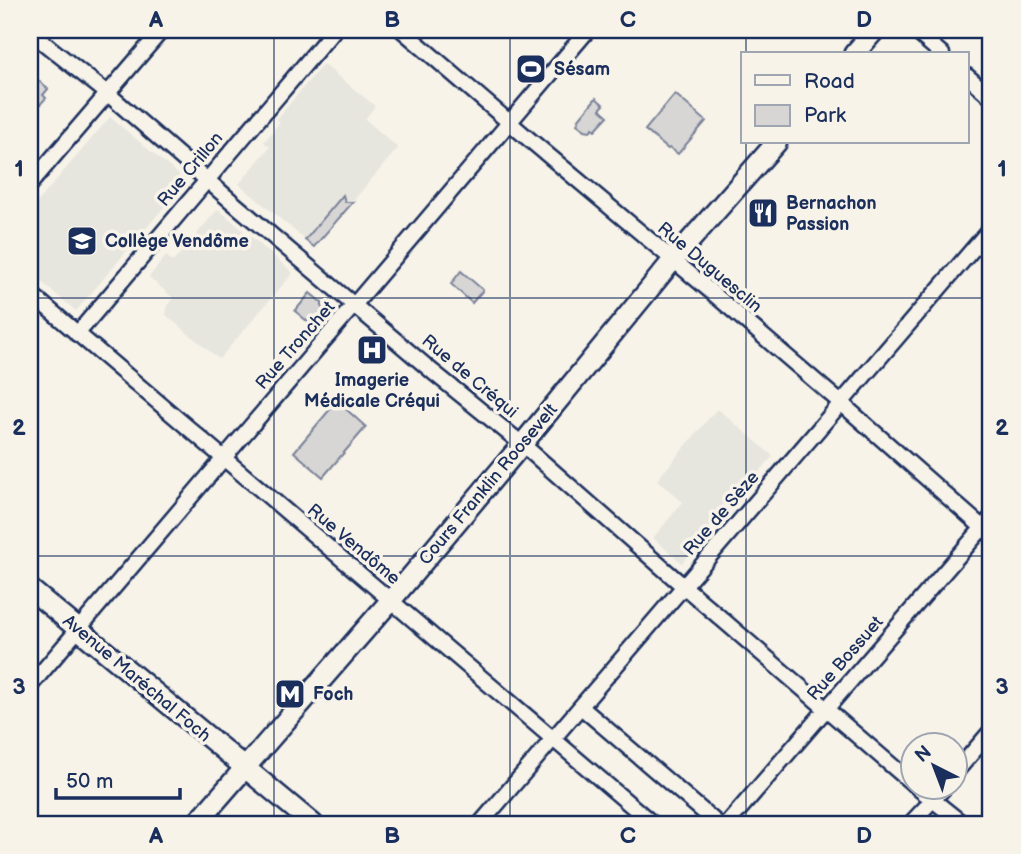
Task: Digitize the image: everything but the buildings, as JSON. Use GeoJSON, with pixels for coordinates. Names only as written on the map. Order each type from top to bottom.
{"type":"FeatureCollection","features":[{"type":"Feature","properties":{"kind":"main road"},"geometry":{"type":"LineString","coordinates":[[856,52],[875,30]]}},
{"type":"Feature","properties":{"kind":"main road","name":"Cours Franklin Roosevelt"},"geometry":{"type":"LineString","coordinates":[[196,824],[522,444],[673,260],[775,144]]}},
{"type":"Feature","properties":{"kind":"main road","name":"Avenue Maréchal Foch"},"geometry":{"type":"LineString","coordinates":[[30,589],[313,824]]}},
{"type":"Feature","properties":{"kind":"street"},"geometry":{"type":"LineString","coordinates":[[30,184],[162,30]]}},
{"type":"Feature","properties":{"kind":"street","name":"Rue Crillon"},"geometry":{"type":"LineString","coordinates":[[76,334],[334,30]]}},
{"type":"Feature","properties":{"kind":"street","name":"Rue Duguesclin"},"geometry":{"type":"LineString","coordinates":[[402,30],[988,527]]}},
{"type":"Feature","properties":{"kind":"street","name":"Rue Tronchet"},"geometry":{"type":"LineString","coordinates":[[30,685],[588,30]]}},
{"type":"Feature","properties":{"kind":"street"},"geometry":{"type":"LineString","coordinates":[[914,30],[940,52]]}},
{"type":"Feature","properties":{"kind":"street","name":"Rue de Créqui"},"geometry":{"type":"LineString","coordinates":[[30,32],[107,93],[433,372],[522,444],[898,771]]}},
{"type":"Feature","properties":{"kind":"street"},"geometry":{"type":"LineString","coordinates":[[968,77],[991,97]]}},
{"type":"Feature","properties":{"kind":"street","name":"Rue de Sèze"},"geometry":{"type":"LineString","coordinates":[[480,824],[991,228]]}},
{"type":"Feature","properties":{"kind":"street","name":"Rue Vendôme"},"geometry":{"type":"LineString","coordinates":[[30,293],[653,824]]}},
{"type":"Feature","properties":{"kind":"street","name":"Rue Bossuet"},"geometry":{"type":"LineString","coordinates":[[727,824],[988,527]]}},
{"type":"Feature","properties":{"kind":"street"},"geometry":{"type":"LineString","coordinates":[[581,708],[718,824]]}},
{"type":"Feature","properties":{"kind":"street"},"geometry":{"type":"LineString","coordinates":[[968,757],[991,730]]}},
{"type":"Feature","properties":{"kind":"street"},"geometry":{"type":"LineString","coordinates":[[910,824],[929,802]]}},
{"type":"Feature","properties":{"kind":"street"},"geometry":{"type":"LineString","coordinates":[[936,802],[963,824]]}},
{"type":"Feature","properties":{"kind":"shaded area"},"geometry":{"type":"Polygon","coordinates":[[[323,64],[375,106],[365,119],[398,148],[314,247],[239,184],[270,147],[264,142],[280,122],[277,119],[323,64]]]}},
{"type":"Feature","properties":{"kind":"shaded area","name":"Collège Vendôme"},"geometry":{"type":"Polygon","coordinates":[[[110,117],[186,181],[76,311],[30,272],[30,211],[110,117]]]}},
{"type":"Feature","properties":{"kind":"shaded area"},"geometry":{"type":"Polygon","coordinates":[[[218,209],[244,231],[245,235],[249,235],[293,273],[219,359],[166,315],[173,298],[149,277],[166,256],[173,262],[218,209]]]}},
{"type":"Feature","properties":{"kind":"shaded area"},"geometry":{"type":"Polygon","coordinates":[[[716,410],[773,456],[682,563],[653,538],[683,502],[657,480],[716,410]]]}},
{"type":"Feature","properties":{"kind":"green space"},"geometry":{"type":"Polygon","coordinates":[[[32,75],[48,89],[43,95],[46,98],[35,110],[30,105],[32,75]]]}},
{"type":"Feature","properties":{"kind":"green space"},"geometry":{"type":"Polygon","coordinates":[[[675,94],[706,121],[678,154],[645,130],[675,94]]]}},
{"type":"Feature","properties":{"kind":"green space"},"geometry":{"type":"Polygon","coordinates":[[[596,98],[604,105],[600,109],[608,116],[595,130],[585,130],[577,124],[578,120],[596,98]]]}},
{"type":"Feature","properties":{"kind":"green space"},"geometry":{"type":"Polygon","coordinates":[[[343,195],[345,202],[353,202],[314,247],[305,240],[343,195]]]}},
{"type":"Feature","properties":{"kind":"green space"},"geometry":{"type":"Polygon","coordinates":[[[461,271],[483,290],[472,303],[451,284],[461,271]]]}},
{"type":"Feature","properties":{"kind":"green space"},"geometry":{"type":"Polygon","coordinates":[[[310,293],[322,303],[322,314],[313,326],[295,311],[310,293]]]}},
{"type":"Feature","properties":{"kind":"green space"},"geometry":{"type":"Polygon","coordinates":[[[337,401],[366,427],[323,477],[294,452],[337,401]]]}},
{"type":"Feature","properties":{"kind":"place","name":"Sésam"},"geometry":{"type":"Point","coordinates":[531,69]}},
{"type":"Feature","properties":{"kind":"place","name":"Bernachon Passion"},"geometry":{"type":"Point","coordinates":[763,213]}},
{"type":"Feature","properties":{"kind":"place","name":"Collège Vendôme"},"geometry":{"type":"Point","coordinates":[82,241]}},
{"type":"Feature","properties":{"kind":"place","name":"Imagerie Médicale Créqui"},"geometry":{"type":"Point","coordinates":[372,350]}},
{"type":"Feature","properties":{"kind":"place","name":"Foch"},"geometry":{"type":"Point","coordinates":[290,694]}}]}
